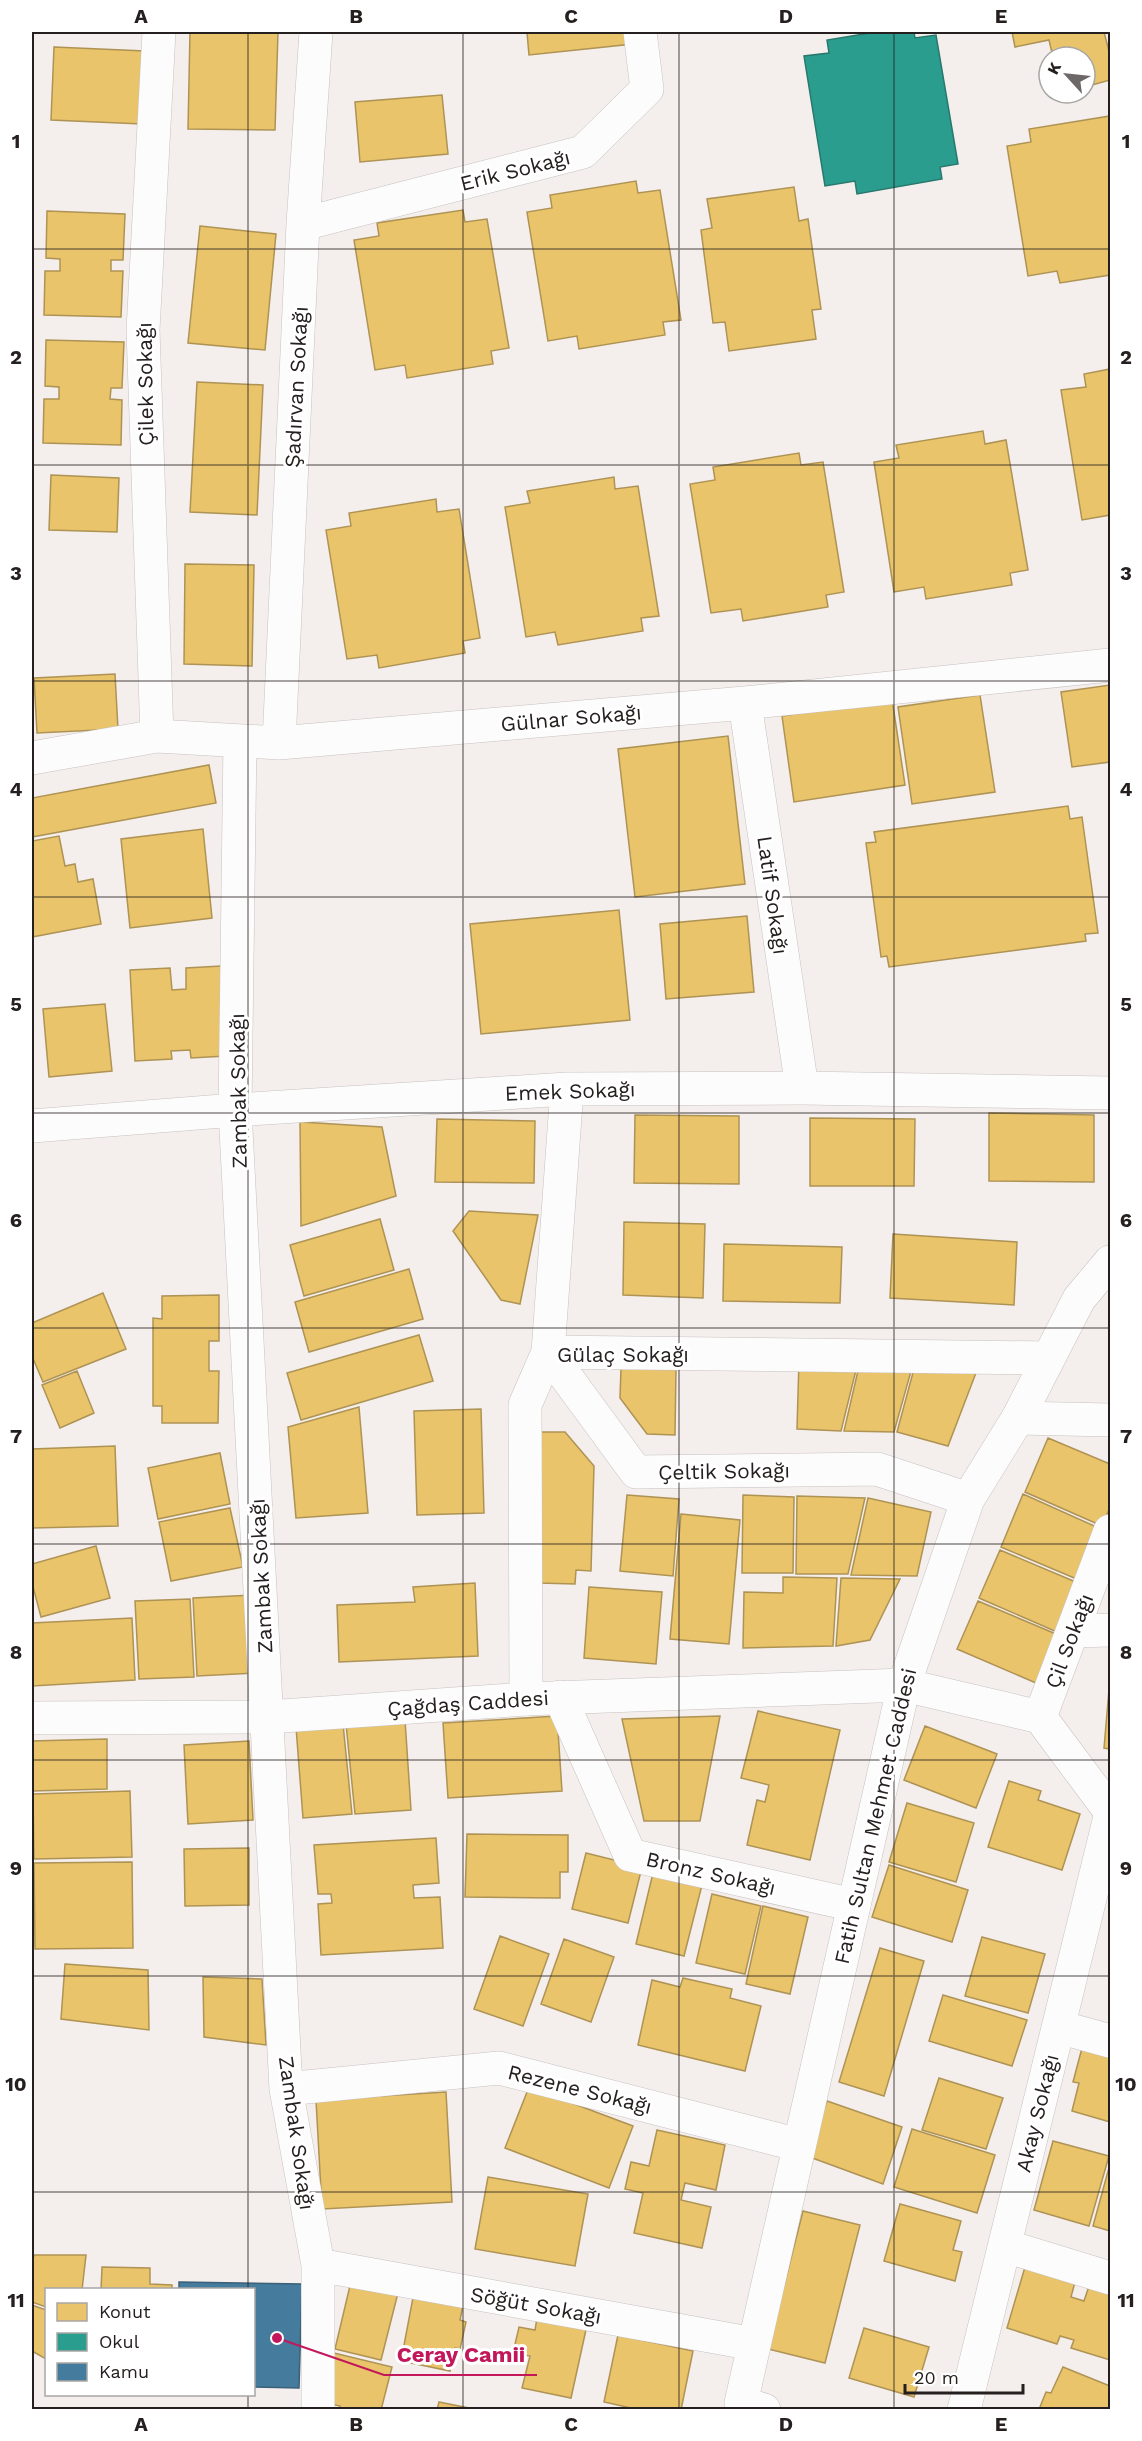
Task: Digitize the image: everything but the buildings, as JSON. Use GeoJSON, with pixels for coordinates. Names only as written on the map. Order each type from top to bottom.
{"type":"FeatureCollection","features":[{"type":"Feature","properties":{"kind":"street","name":"Çilek Sokağı"},"geometry":{"type":"LineString","coordinates":[[157,736],[142,330],[159,32]]}},
{"type":"Feature","properties":{"kind":"street","name":"Şadırvan Sokağı"},"geometry":{"type":"LineString","coordinates":[[279,743],[303,224],[316,32]]}},
{"type":"Feature","properties":{"kind":"street","name":"Erik Sokağı"},"geometry":{"type":"LineString","coordinates":[[303,224],[583,152],[647,89],[640,32]]}},
{"type":"Feature","properties":{"kind":"street","name":"Gülnar Sokağı"},"geometry":{"type":"LineString","coordinates":[[32,758],[157,736],[279,743],[745,703],[1110,665]]}},
{"type":"Feature","properties":{"kind":"street","name":"Latif Sokağı"},"geometry":{"type":"LineString","coordinates":[[745,703],[802,1088]]}},
{"type":"Feature","properties":{"kind":"street","name":"Zambak Sokağı"},"geometry":{"type":"LineString","coordinates":[[240,741],[236,1110],[286,2089],[318,2265],[318,2409]]}},
{"type":"Feature","properties":{"kind":"street","name":"Emek Sokağı"},"geometry":{"type":"LineString","coordinates":[[32,1126],[236,1110],[567,1089],[802,1088],[1110,1093]]}},
{"type":"Feature","properties":{"kind":"street"},"geometry":{"type":"LineString","coordinates":[[548,1352],[567,1089]]}},
{"type":"Feature","properties":{"kind":"street","name":"Fatih Sultan Mehmet Caddesi"},"geometry":{"type":"LineString","coordinates":[[748,2407],[754,2344],[904,1685],[968,1499],[1018,1418],[1080,1299],[1110,1262]]}},
{"type":"Feature","properties":{"kind":"street","name":"Gülaç Sokağı"},"geometry":{"type":"LineString","coordinates":[[526,1699],[525,1405],[548,1352],[1048,1358]]}},
{"type":"Feature","properties":{"kind":"street","name":"Çeltik Sokağı"},"geometry":{"type":"LineString","coordinates":[[548,1352],[636,1472],[877,1469],[968,1499]]}},
{"type":"Feature","properties":{"kind":"street"},"geometry":{"type":"LineString","coordinates":[[1018,1418],[1110,1420]]}},
{"type":"Feature","properties":{"kind":"street","name":"Çil Sokağı"},"geometry":{"type":"LineString","coordinates":[[1040,1717],[1110,1531]]}},
{"type":"Feature","properties":{"kind":"street"},"geometry":{"type":"LineString","coordinates":[[1073,1631],[1110,1630]]}},
{"type":"Feature","properties":{"kind":"street"},"geometry":{"type":"LineString","coordinates":[[904,1685],[1040,1717],[1110,1811]]}},
{"type":"Feature","properties":{"kind":"street","name":"Çağdaş Caddesi"},"geometry":{"type":"LineString","coordinates":[[32,1718],[268,1717],[560,1697],[904,1685]]}},
{"type":"Feature","properties":{"kind":"street","name":"Bronz Sokağı"},"geometry":{"type":"LineString","coordinates":[[560,1697],[630,1855],[854,1905]]}},
{"type":"Feature","properties":{"kind":"street","name":"Akay Sokağı"},"geometry":{"type":"LineString","coordinates":[[964,2409],[1110,1817]]}},
{"type":"Feature","properties":{"kind":"street"},"geometry":{"type":"LineString","coordinates":[[1059,2028],[1110,2041]]}},
{"type":"Feature","properties":{"kind":"street","name":"Rezene Sokağı"},"geometry":{"type":"LineString","coordinates":[[286,2089],[499,2068],[798,2145]]}},
{"type":"Feature","properties":{"kind":"street"},"geometry":{"type":"LineString","coordinates":[[1005,2246],[1110,2278]]}},
{"type":"Feature","properties":{"kind":"street","name":"Söğüt Sokağı"},"geometry":{"type":"LineString","coordinates":[[318,2265],[754,2344]]}},
{"type":"Feature","properties":{"kind":"place","name":"Ceray Camii"},"geometry":{"type":"Point","coordinates":[277,2338]}}]}
